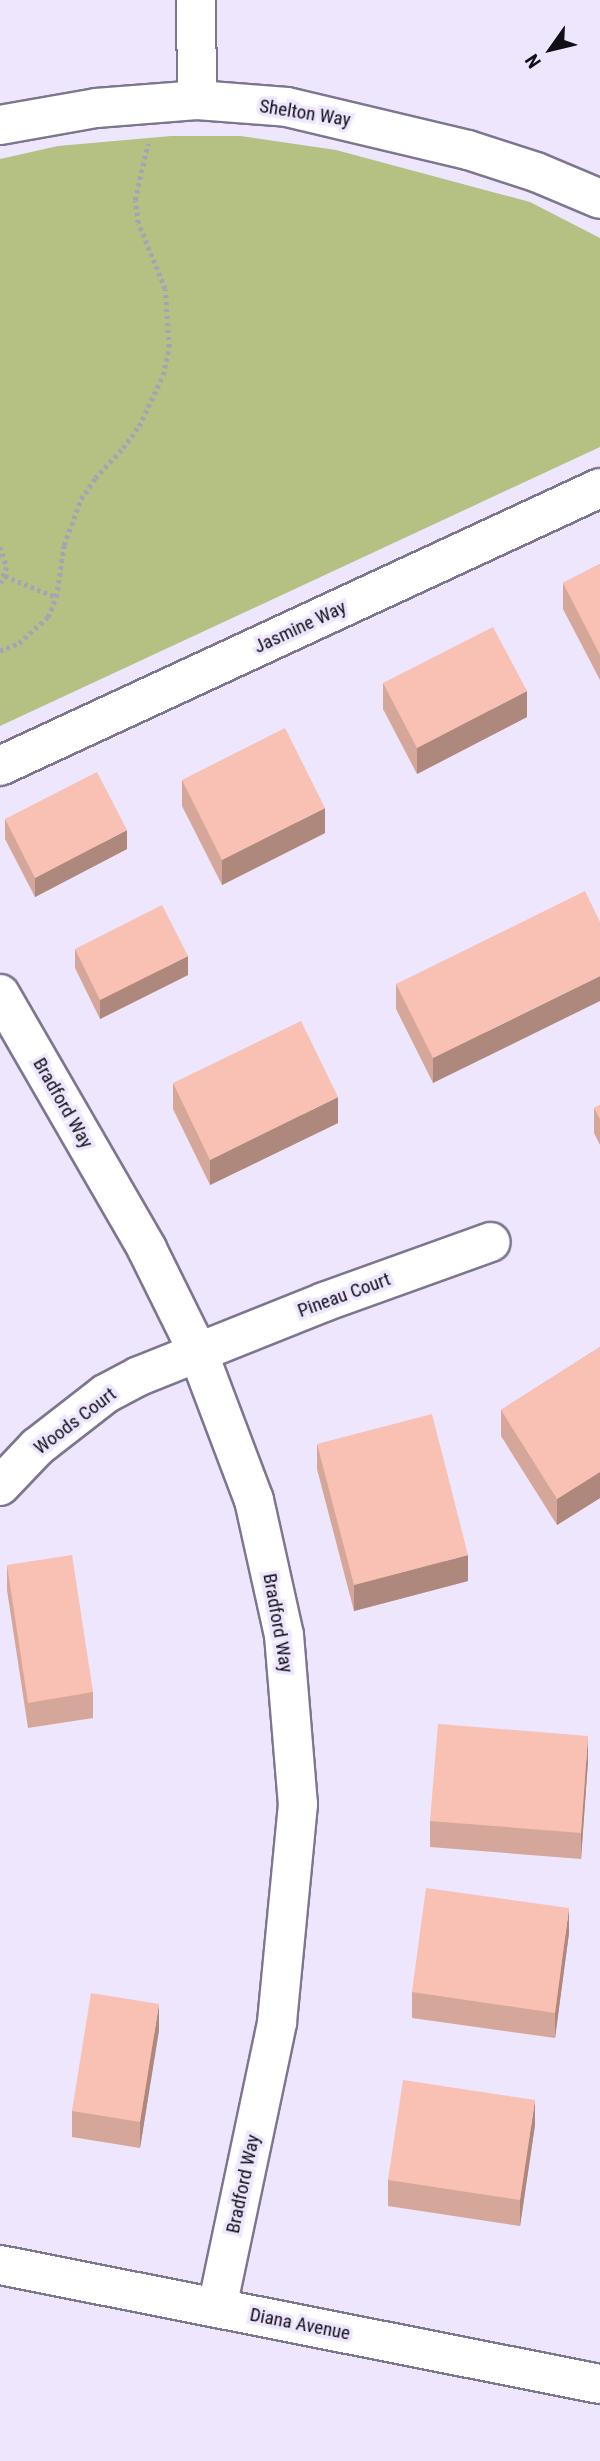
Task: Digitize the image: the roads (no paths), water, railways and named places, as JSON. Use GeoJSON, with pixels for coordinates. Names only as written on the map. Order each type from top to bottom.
{"type":"FeatureCollection","features":[{"type":"Feature","properties":{"kind":"street"},"geometry":{"type":"LineString","coordinates":[[197,0],[197,100]]}},
{"type":"Feature","properties":{"kind":"street","name":"Shelton Way"},"geometry":{"type":"LineString","coordinates":[[0,125],[96,108],[197,100],[286,107],[385,128],[502,161],[600,199]]}},
{"type":"Feature","properties":{"kind":"street","name":"Jasmine Way"},"geometry":{"type":"LineString","coordinates":[[0,766],[600,488]]}},
{"type":"Feature","properties":{"kind":"street","name":"Bradford Way"},"geometry":{"type":"LineString","coordinates":[[0,994],[147,1249],[198,1352],[254,1500],[284,1635],[298,1804],[277,2023],[217,2308]]}},
{"type":"Feature","properties":{"kind":"street","name":"Pineau Court"},"geometry":{"type":"LineString","coordinates":[[198,1352],[324,1302],[491,1242]]}},
{"type":"Feature","properties":{"kind":"street","name":"Woods Court"},"geometry":{"type":"LineString","coordinates":[[0,1486],[37,1447],[105,1394],[139,1376],[198,1352]]}},
{"type":"Feature","properties":{"kind":"street","name":"Diana Avenue"},"geometry":{"type":"LineString","coordinates":[[0,2265],[600,2384]]}}]}
